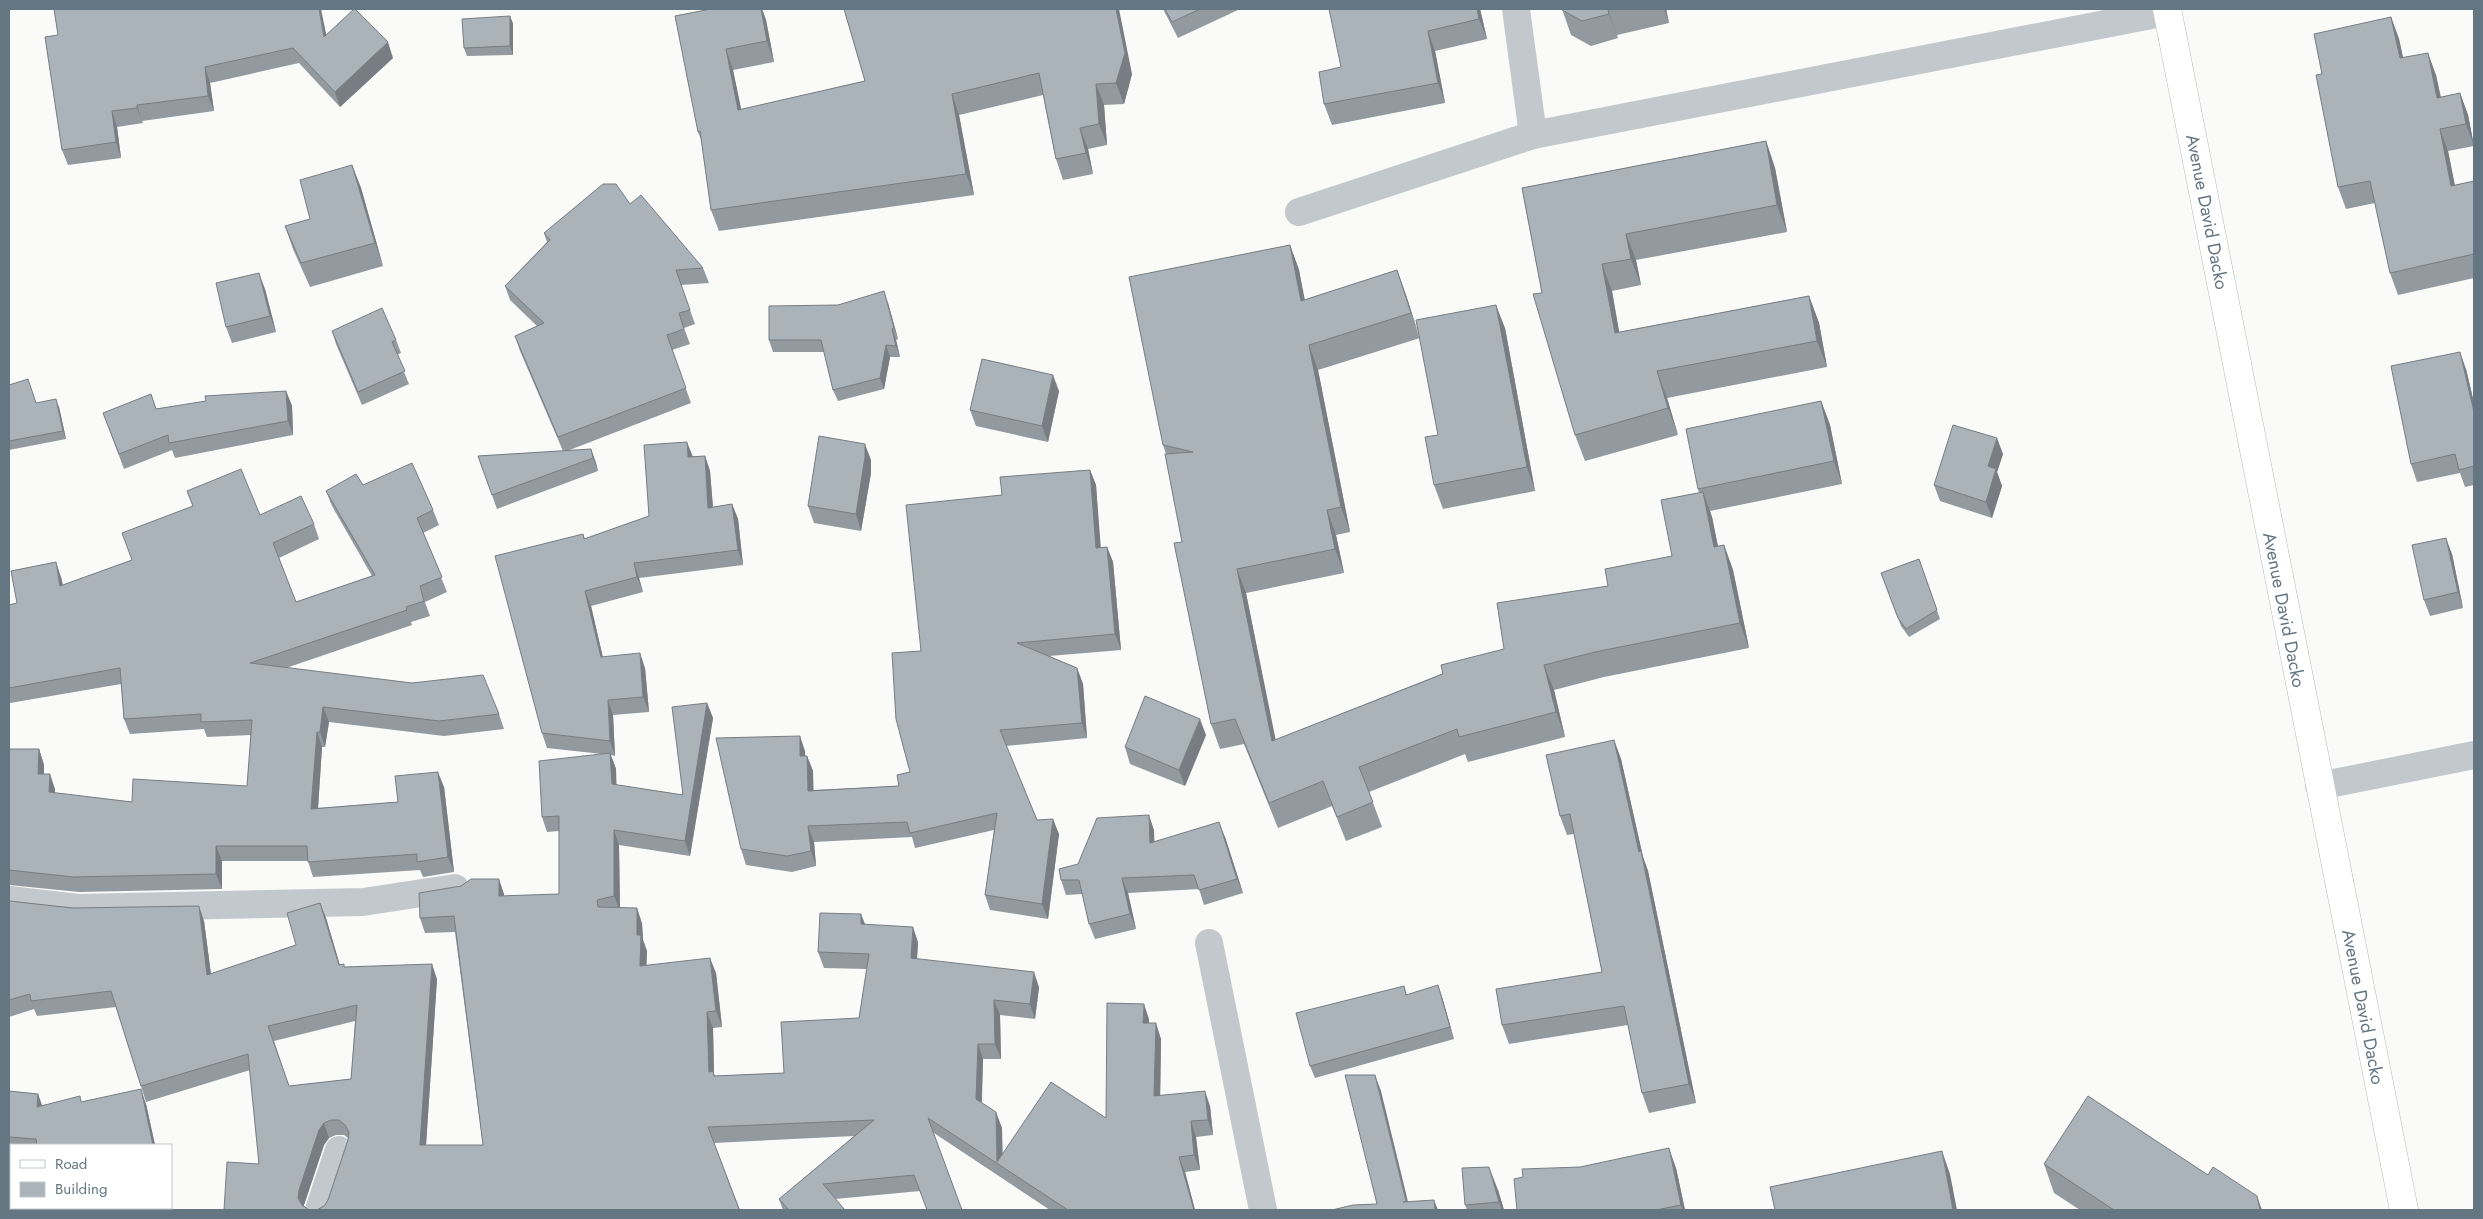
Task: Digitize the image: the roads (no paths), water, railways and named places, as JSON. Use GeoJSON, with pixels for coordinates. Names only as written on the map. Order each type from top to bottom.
{"type":"FeatureCollection","features":[{"type":"Feature","properties":{"kind":"main road","name":"Avenue David Dacko"},"geometry":{"type":"LineString","coordinates":[[2167,10],[2404,1210]]}},
{"type":"Feature","properties":{"kind":"street"},"geometry":{"type":"LineString","coordinates":[[1516,9],[1533,134]]}},
{"type":"Feature","properties":{"kind":"street"},"geometry":{"type":"LineString","coordinates":[[1300,212],[1533,134],[2167,10]]}},
{"type":"Feature","properties":{"kind":"street"},"geometry":{"type":"LineString","coordinates":[[2319,786],[2474,755]]}},
{"type":"Feature","properties":{"kind":"street"},"geometry":{"type":"LineString","coordinates":[[9,900],[78,908],[363,902],[464,886]]}},
{"type":"Feature","properties":{"kind":"street"},"geometry":{"type":"LineString","coordinates":[[1209,943],[1263,1210]]}},
{"type":"Feature","properties":{"kind":"street"},"geometry":{"type":"LineString","coordinates":[[319,1210],[339,1150]]}}]}
